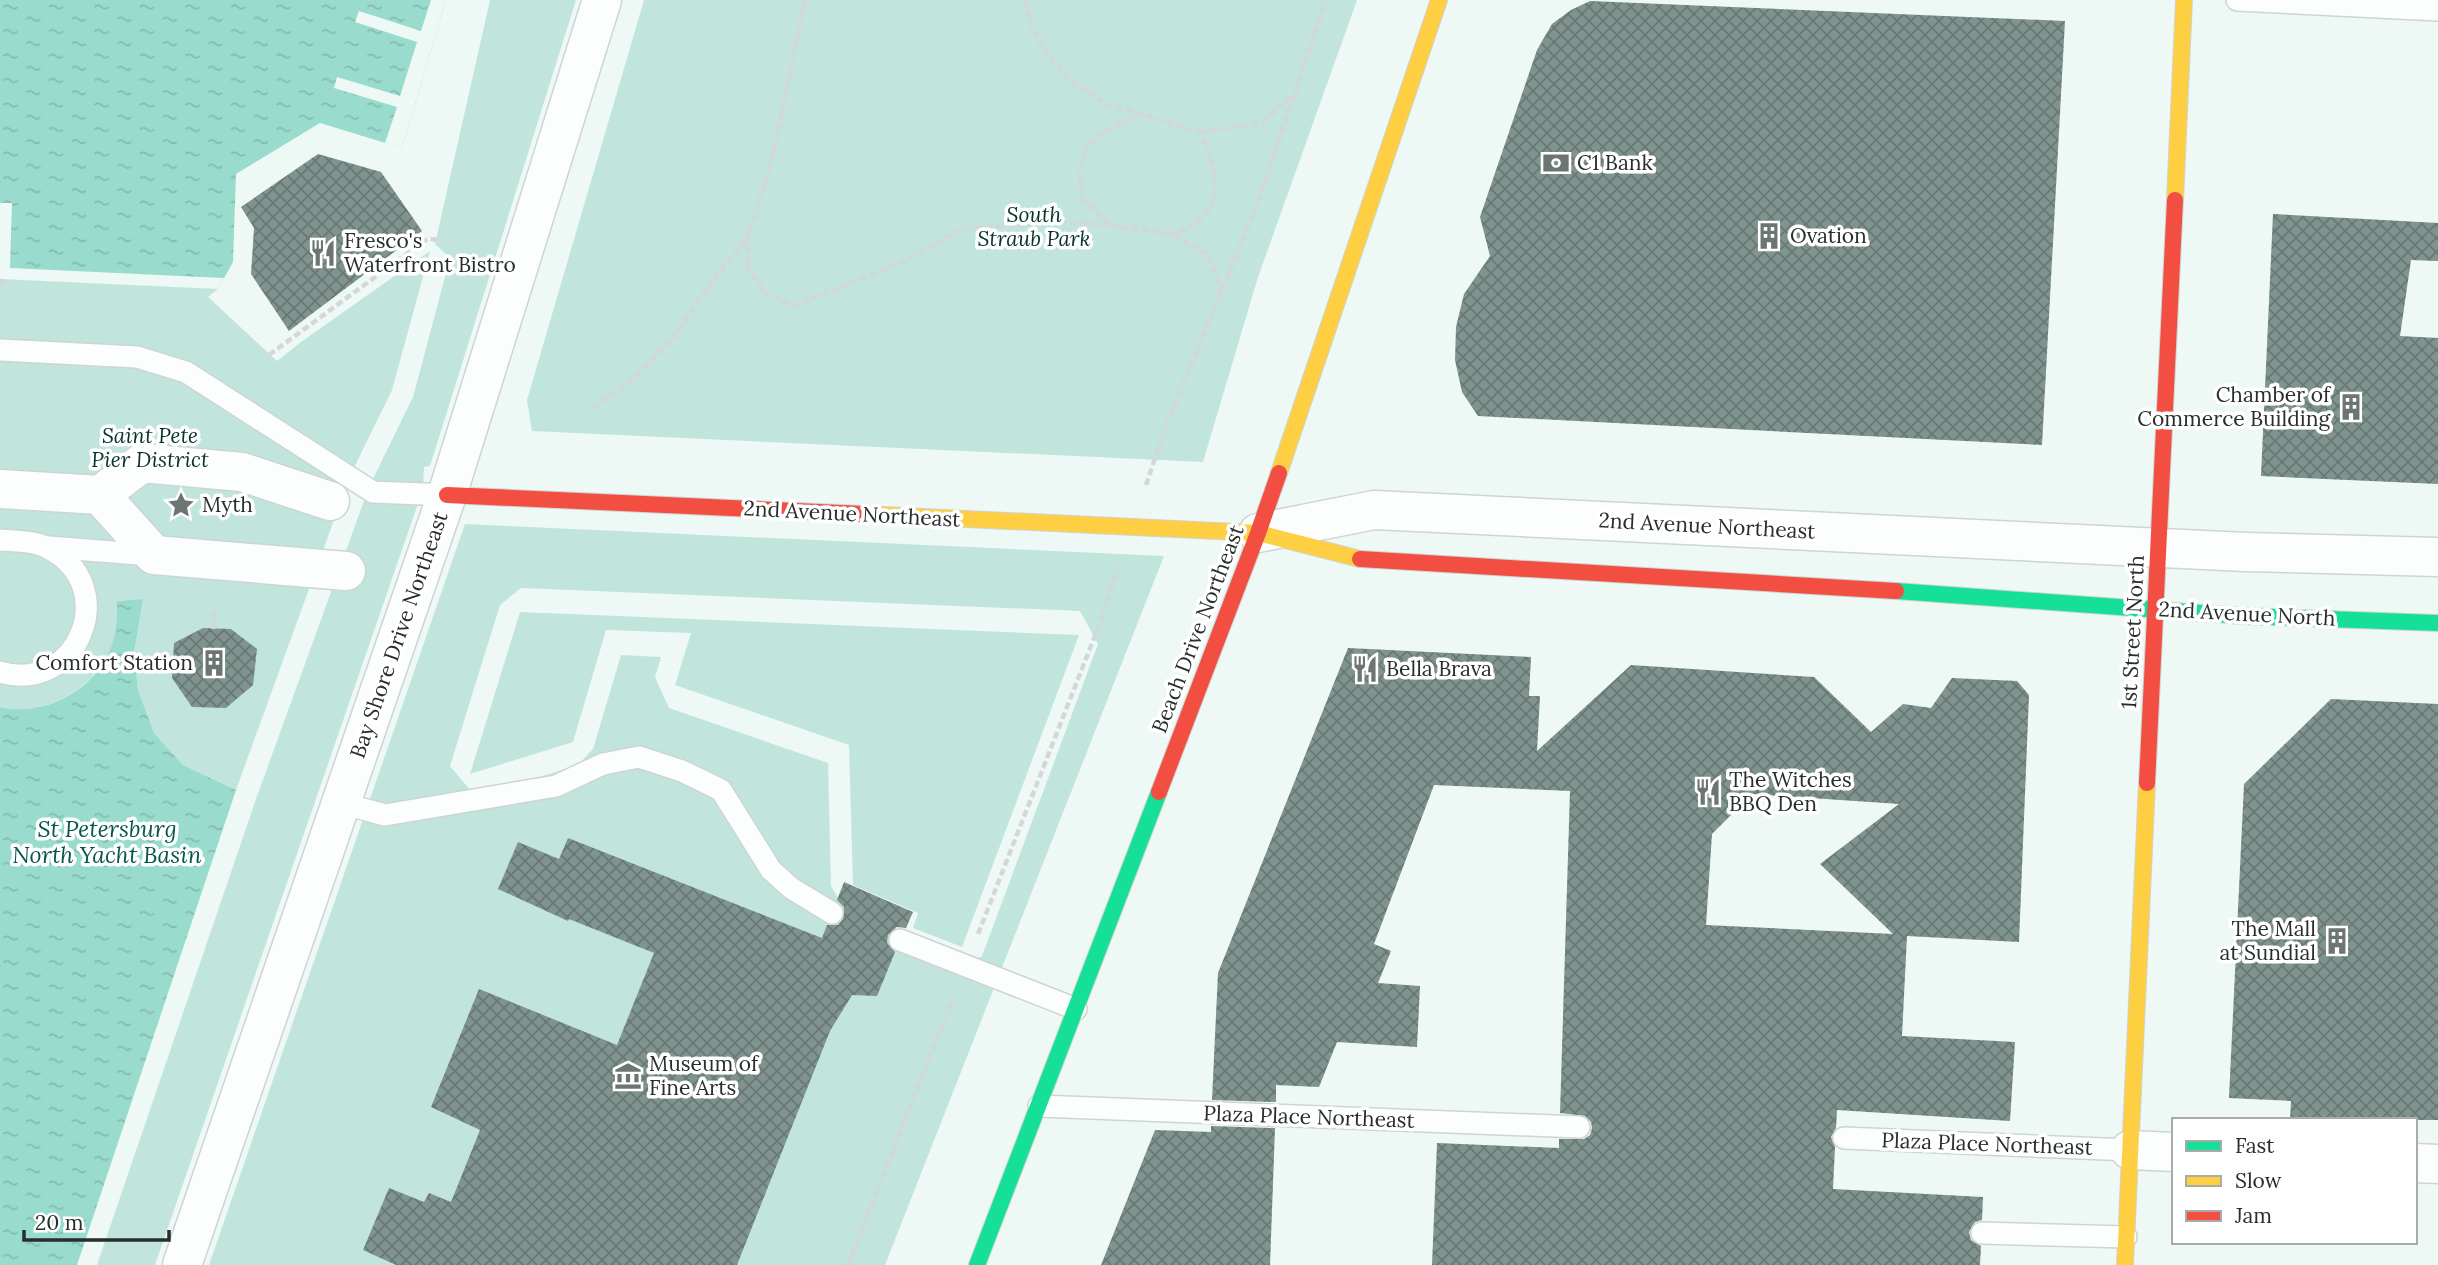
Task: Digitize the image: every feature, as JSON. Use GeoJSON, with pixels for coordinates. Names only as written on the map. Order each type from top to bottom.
{"type":"FeatureCollection","features":[{"type":"Feature","properties":{"kind":"street","name":"Bay Shore Drive Northeast"},"geometry":{"type":"LineString","coordinates":[[182,1265],[447,495],[603,0]]}},
{"type":"Feature","properties":{"kind":"street","name":"Beach Drive Northeast"},"geometry":{"type":"LineString","coordinates":[[977,1265],[1258,533],[1438,0]]}},
{"type":"Feature","properties":{"kind":"street","name":"1st Street North"},"geometry":{"type":"LineString","coordinates":[[2125,1265],[2184,0]]}},
{"type":"Feature","properties":{"kind":"street"},"geometry":{"type":"LineString","coordinates":[[0,489],[100,495],[142,463],[242,472],[330,501]]}},
{"type":"Feature","properties":{"kind":"street"},"geometry":{"type":"LineString","coordinates":[[100,495],[154,555],[346,571]]}},
{"type":"Feature","properties":{"kind":"street","name":"2nd Avenue Northeast"},"geometry":{"type":"LineString","coordinates":[[447,495],[1258,533],[1361,559],[2057,601]]}},
{"type":"Feature","properties":{"kind":"street","name":"2nd Avenue Northeast"},"geometry":{"type":"LineString","coordinates":[[1258,533],[1374,510],[2158,548]]}},
{"type":"Feature","properties":{"kind":"street"},"geometry":{"type":"LineString","coordinates":[[2158,548],[2438,557]]}},
{"type":"Feature","properties":{"kind":"street","name":"2nd Avenue North"},"geometry":{"type":"LineString","coordinates":[[2057,601],[2243,616],[2438,623]]}},
{"type":"Feature","properties":{"kind":"street"},"geometry":{"type":"LineString","coordinates":[[2130,1150],[2172,1152]]}},
{"type":"Feature","properties":{"kind":"street"},"geometry":{"type":"LineString","coordinates":[[2417,1163],[2438,1164]]}},
{"type":"Feature","properties":{"kind":"lane"},"geometry":{"type":"LineString","coordinates":[[2237,0],[2438,10]]}},
{"type":"Feature","properties":{"kind":"lane"},"geometry":{"type":"LineString","coordinates":[[0,350],[137,357],[186,372],[373,492],[447,495]]}},
{"type":"Feature","properties":{"kind":"lane"},"geometry":{"type":"LineString","coordinates":[[0,540],[46,547],[154,555]]}},
{"type":"Feature","properties":{"kind":"lane"},"geometry":{"type":"LineString","coordinates":[[0,672],[26,676],[49,669],[67,656],[81,638],[87,615],[86,594],[78,574],[65,558],[46,547]]}},
{"type":"Feature","properties":{"kind":"lane"},"geometry":{"type":"LineString","coordinates":[[341,803],[385,815],[556,786],[603,764],[639,757],[682,771],[721,790],[771,870],[791,888],[832,912]]}},
{"type":"Feature","properties":{"kind":"lane"},"geometry":{"type":"LineString","coordinates":[[900,940],[1076,1010]]}},
{"type":"Feature","properties":{"kind":"lane","name":"Plaza Place Northeast"},"geometry":{"type":"LineString","coordinates":[[1039,1106],[1579,1127]]}},
{"type":"Feature","properties":{"kind":"lane","name":"Plaza Place Northeast"},"geometry":{"type":"LineString","coordinates":[[1844,1138],[2130,1150]]}},
{"type":"Feature","properties":{"kind":"lane"},"geometry":{"type":"LineString","coordinates":[[1982,1233],[2126,1237]]}},
{"type":"Feature","properties":{"kind":"path"},"geometry":{"type":"LineString","coordinates":[[805,0],[771,164],[748,236],[747,267],[764,292],[793,306],[900,263],[962,229],[1049,222],[1110,225],[1171,234],[1207,254],[1222,292]]}},
{"type":"Feature","properties":{"kind":"path"},"geometry":{"type":"LineString","coordinates":[[1026,0],[1030,24],[1045,51],[1074,83],[1104,103],[1200,132],[1262,123],[1294,94]]}},
{"type":"Feature","properties":{"kind":"path"},"geometry":{"type":"LineString","coordinates":[[848,1265],[1096,633],[1167,423],[1258,202],[1326,0]]}},
{"type":"Feature","properties":{"kind":"path"},"geometry":{"type":"LineString","coordinates":[[1110,225],[1083,200],[1079,171],[1088,145],[1106,131],[1141,113]]}},
{"type":"Feature","properties":{"kind":"path"},"geometry":{"type":"LineString","coordinates":[[1171,234],[1189,229],[1209,212],[1216,181],[1212,157],[1200,132]]}},
{"type":"Feature","properties":{"kind":"path"},"geometry":{"type":"LineString","coordinates":[[594,408],[637,376],[675,336],[715,277],[748,236]]}},
{"type":"Feature","properties":{"kind":"path"},"geometry":{"type":"LineString","coordinates":[[269,355],[427,240],[444,240]]}},
{"type":"Feature","properties":{"kind":"path"},"geometry":{"type":"LineString","coordinates":[[214,629],[216,601]]}},
{"type":"Feature","properties":{"kind":"green space"},"geometry":{"type":"Polygon","coordinates":[[[490,0],[576,0],[430,466],[424,467],[423,489],[155,1265],[97,1265],[256,799],[369,487],[413,397],[450,258],[435,244],[490,0]]]}},
{"type":"Feature","properties":{"kind":"green space","name":"South Straub Park"},"geometry":{"type":"Polygon","coordinates":[[[644,0],[1357,0],[1258,277],[1203,462],[532,431],[527,400],[644,0]]]}},
{"type":"Feature","properties":{"kind":"green space","name":"Saint Pete Pier District"},"geometry":{"type":"Polygon","coordinates":[[[430,251],[392,390],[350,476],[236,790],[183,765],[154,733],[138,690],[134,653],[143,599],[117,601],[116,629],[112,645],[94,674],[82,686],[51,704],[35,708],[0,707],[0,279],[218,289],[208,297],[277,361],[430,251]]]}},
{"type":"Feature","properties":{"kind":"green space"},"geometry":{"type":"Polygon","coordinates":[[[465,524],[1164,556],[885,1265],[209,1265],[465,524]],[[521,588],[500,605],[450,766],[476,797],[578,765],[593,749],[621,655],[661,657],[655,677],[669,708],[828,763],[831,886],[844,908],[897,930],[906,951],[954,970],[982,956],[1098,644],[1080,611],[521,588]]]}},
{"type":"Feature","properties":{"kind":"green space"},"geometry":{"type":"Polygon","coordinates":[[[520,612],[1079,635],[962,947],[913,928],[918,913],[853,885],[849,745],[675,685],[691,633],[606,630],[573,742],[470,774],[520,612]]]}},
{"type":"Feature","properties":{"kind":"water"},"geometry":{"type":"Polygon","coordinates":[[[0,0],[446,0],[402,148],[320,123],[236,174],[233,262],[218,289],[0,279],[0,0]]]}},
{"type":"Feature","properties":{"kind":"water","name":"St Petersburg North Yacht Basin"},"geometry":{"type":"Polygon","coordinates":[[[143,599],[134,653],[138,690],[154,733],[183,765],[236,790],[77,1265],[0,1265],[0,707],[35,708],[52,704],[83,686],[105,660],[112,644],[116,628],[117,601],[143,599]]]}},
{"type":"Feature","properties":{"kind":"pier"},"geometry":{"type":"Polygon","coordinates":[[[431,0],[446,0],[402,148],[385,143],[397,107],[334,88],[337,77],[400,96],[417,42],[355,22],[359,11],[421,31],[431,0]]]}},
{"type":"Feature","properties":{"kind":"pier"},"geometry":{"type":"Polygon","coordinates":[[[0,203],[12,203],[10,268],[224,278],[218,289],[0,279],[0,203]]]}},
{"type":"Feature","properties":{"kind":"building","name":"Ovation"},"geometry":{"type":"Polygon","coordinates":[[[1590,1],[2065,21],[2042,445],[1478,416],[1462,392],[1455,360],[1456,327],[1464,294],[1490,256],[1480,217],[1537,50],[1552,24],[1571,10],[1590,1]]]}},
{"type":"Feature","properties":{"kind":"building","name":"Fresco's Waterfront Bistro"},"geometry":{"type":"Polygon","coordinates":[[[318,154],[381,172],[422,231],[289,331],[251,274],[254,228],[241,207],[318,154]]]}},
{"type":"Feature","properties":{"kind":"building","name":"Chamber of Commerce Building"},"geometry":{"type":"Polygon","coordinates":[[[2273,214],[2438,223],[2438,261],[2411,260],[2400,336],[2438,338],[2438,484],[2261,476],[2273,214]]]}},
{"type":"Feature","properties":{"kind":"building","name":"Comfort Station"},"geometry":{"type":"Polygon","coordinates":[[[203,628],[231,629],[257,649],[253,685],[226,708],[192,707],[172,678],[174,643],[203,628]]]}},
{"type":"Feature","properties":{"kind":"building"},"geometry":{"type":"Polygon","coordinates":[[[1348,648],[1531,657],[1529,696],[1540,696],[1537,751],[1631,665],[1814,677],[1871,732],[1903,704],[1931,708],[1952,678],[2017,681],[2029,695],[2019,942],[1907,936],[1902,1036],[2015,1042],[2010,1121],[1837,1110],[1836,1128],[1831,1137],[1835,1147],[1833,1189],[1983,1197],[1982,1220],[1975,1222],[1969,1232],[1971,1240],[1981,1246],[1980,1265],[1432,1265],[1437,1143],[1559,1148],[1559,1139],[1584,1139],[1590,1135],[1591,1122],[1585,1116],[1560,1113],[1570,791],[1434,785],[1374,944],[1391,951],[1378,983],[1420,986],[1417,1047],[1337,1042],[1319,1087],[1276,1085],[1276,1102],[1212,1100],[1218,973],[1348,648]],[[1752,794],[1712,834],[1706,925],[1893,934],[1820,864],[1899,804],[1752,794]]]}},
{"type":"Feature","properties":{"kind":"building","name":"The Mall at Sundial"},"geometry":{"type":"Polygon","coordinates":[[[2331,699],[2438,704],[2438,1120],[2290,1118],[2291,1101],[2229,1098],[2244,784],[2331,699]]]}},
{"type":"Feature","properties":{"kind":"building","name":"Museum of Fine Arts"},"geometry":{"type":"Polygon","coordinates":[[[568,838],[822,938],[827,925],[838,925],[843,919],[844,907],[837,900],[844,882],[913,912],[906,928],[897,927],[888,935],[887,943],[895,952],[877,996],[852,995],[830,1031],[737,1265],[396,1265],[363,1250],[389,1188],[424,1202],[429,1193],[451,1202],[480,1130],[431,1107],[479,989],[617,1045],[654,953],[569,919],[568,921],[498,889],[518,842],[559,859],[568,838]]]}},
{"type":"Feature","properties":{"kind":"building"},"geometry":{"type":"Polygon","coordinates":[[[1211,1126],[1275,1128],[1270,1265],[1101,1265],[1155,1130],[1211,1132],[1211,1126]]]}},
{"type":"Feature","properties":{"kind":"traffic: fast"},"geometry":{"type":"LineString","coordinates":[[1896,591],[2243,616],[2438,623]]}},
{"type":"Feature","properties":{"kind":"traffic: fast"},"geometry":{"type":"LineString","coordinates":[[977,1265],[1159,792]]}},
{"type":"Feature","properties":{"kind":"traffic: slow"},"geometry":{"type":"LineString","coordinates":[[1279,473],[1439,0]]}},
{"type":"Feature","properties":{"kind":"traffic: slow"},"geometry":{"type":"LineString","coordinates":[[2175,200],[2184,0]]}},
{"type":"Feature","properties":{"kind":"traffic: slow"},"geometry":{"type":"LineString","coordinates":[[863,514],[1258,533],[1360,559]]}},
{"type":"Feature","properties":{"kind":"traffic: slow"},"geometry":{"type":"LineString","coordinates":[[2125,1265],[2147,783]]}},
{"type":"Feature","properties":{"kind":"traffic: jam"},"geometry":{"type":"LineString","coordinates":[[2147,783],[2175,200]]}},
{"type":"Feature","properties":{"kind":"traffic: jam"},"geometry":{"type":"LineString","coordinates":[[1159,792],[1279,473]]}},
{"type":"Feature","properties":{"kind":"traffic: jam"},"geometry":{"type":"LineString","coordinates":[[447,495],[863,514]]}},
{"type":"Feature","properties":{"kind":"traffic: jam"},"geometry":{"type":"LineString","coordinates":[[1360,559],[1896,591]]}},
{"type":"Feature","properties":{"kind":"place","name":"C1 Bank"},"geometry":{"type":"Point","coordinates":[1556,163]}},
{"type":"Feature","properties":{"kind":"place","name":"Ovation"},"geometry":{"type":"Point","coordinates":[1769,236]}},
{"type":"Feature","properties":{"kind":"place","name":"Fresco's Waterfront Bistro"},"geometry":{"type":"Point","coordinates":[323,253]}},
{"type":"Feature","properties":{"kind":"place","name":"Chamber of Commerce Building"},"geometry":{"type":"Point","coordinates":[2351,407]}},
{"type":"Feature","properties":{"kind":"place","name":"Myth"},"geometry":{"type":"Point","coordinates":[181,505]}},
{"type":"Feature","properties":{"kind":"place","name":"Comfort Station"},"geometry":{"type":"Point","coordinates":[214,663]}},
{"type":"Feature","properties":{"kind":"place","name":"Bella Brava"},"geometry":{"type":"Point","coordinates":[1365,669]}},
{"type":"Feature","properties":{"kind":"place","name":"The Witches BBQ Den"},"geometry":{"type":"Point","coordinates":[1708,792]}},
{"type":"Feature","properties":{"kind":"place","name":"The Mall at Sundial"},"geometry":{"type":"Point","coordinates":[2337,941]}},
{"type":"Feature","properties":{"kind":"place","name":"Museum of Fine Arts"},"geometry":{"type":"Point","coordinates":[628,1076]}}]}
